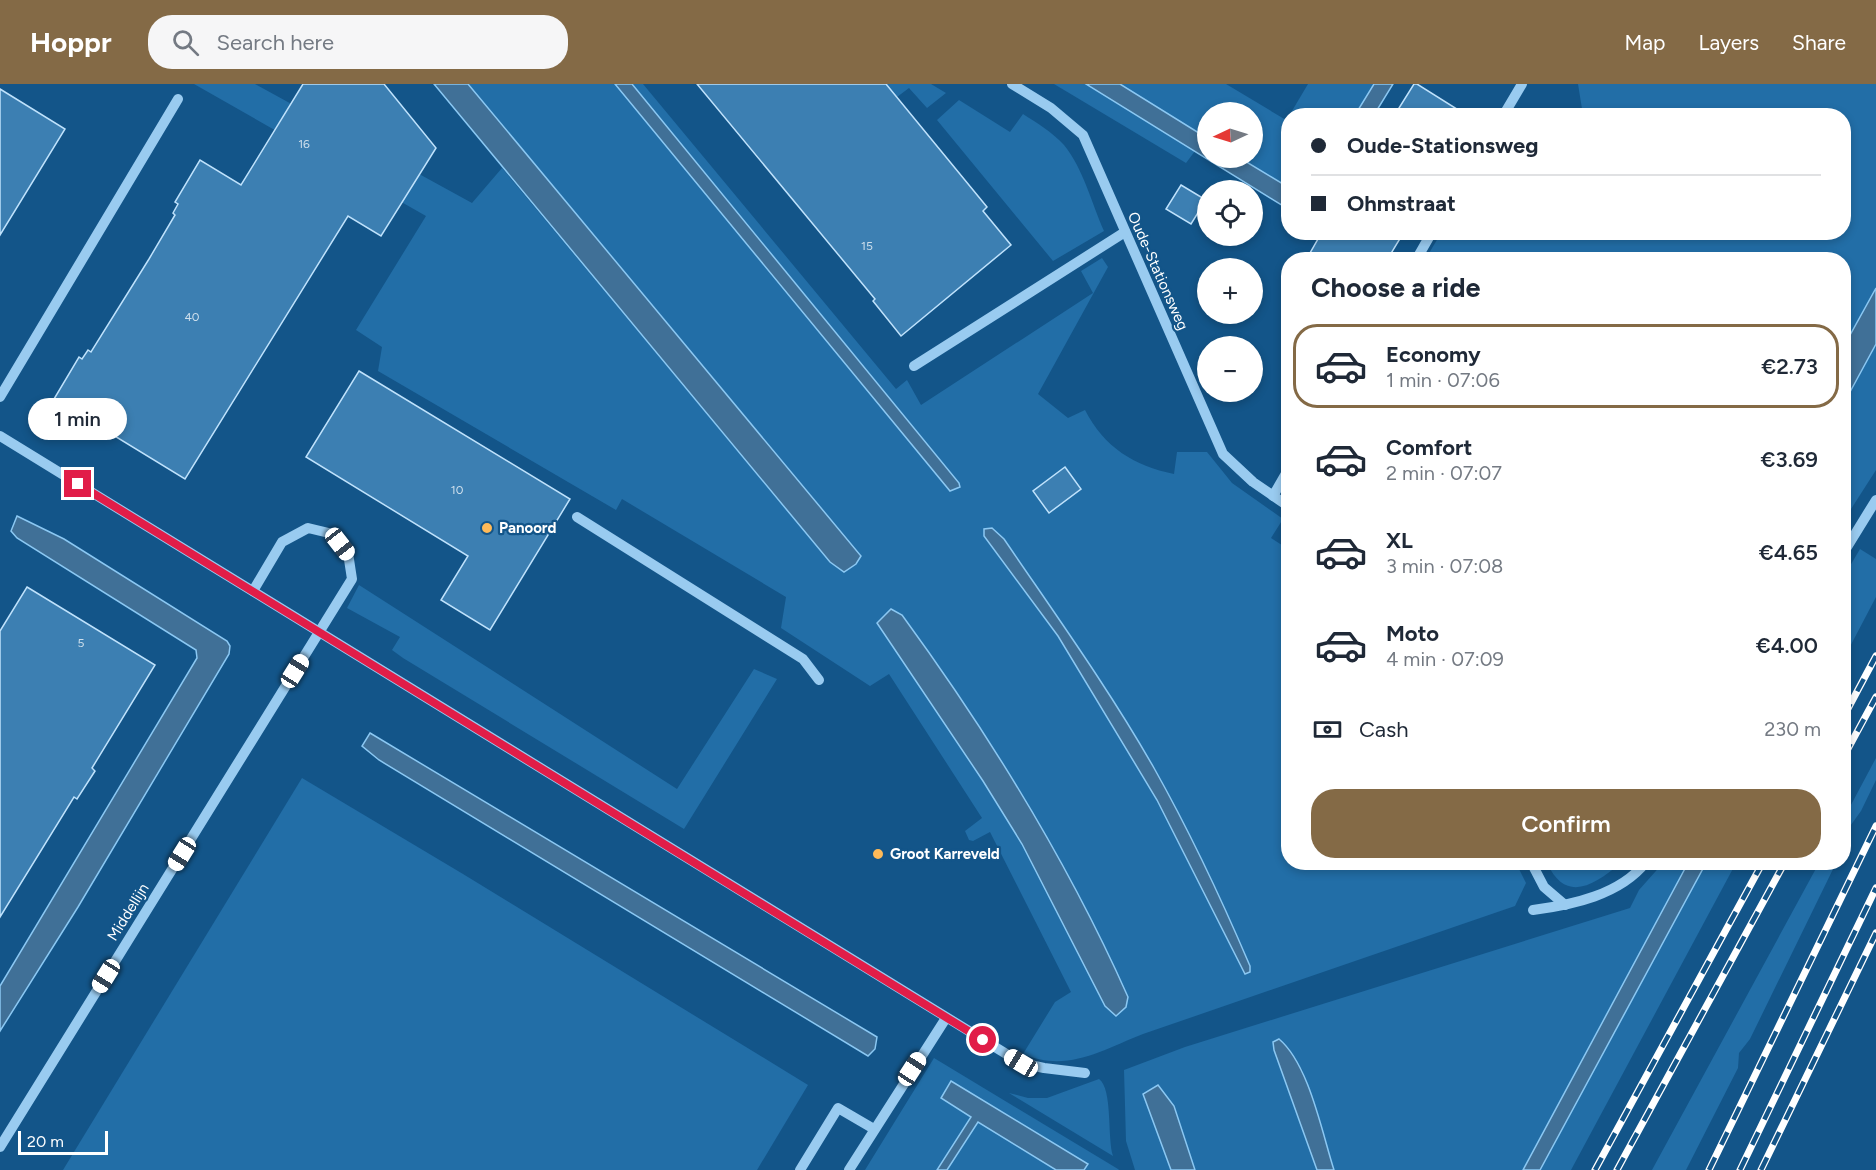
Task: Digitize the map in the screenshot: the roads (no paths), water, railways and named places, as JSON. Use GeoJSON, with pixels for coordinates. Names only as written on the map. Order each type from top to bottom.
{"type":"FeatureCollection","features":[{"type":"Feature","properties":{"kind":"street","name":"Oude-Stationsweg"},"geometry":{"type":"LineString","coordinates":[[1012,84],[1051,108],[1083,135],[1223,454],[1253,482],[1281,501]]}},
{"type":"Feature","properties":{"kind":"street"},"geometry":{"type":"LineString","coordinates":[[1508,108],[1522,84]]}},
{"type":"Feature","properties":{"kind":"street"},"geometry":{"type":"LineString","coordinates":[[0,397],[178,99]]}},
{"type":"Feature","properties":{"kind":"street"},"geometry":{"type":"LineString","coordinates":[[914,366],[1125,232]]}},
{"type":"Feature","properties":{"kind":"street"},"geometry":{"type":"LineString","coordinates":[[0,436],[1021,1063],[1085,1073]]}},
{"type":"Feature","properties":{"kind":"street"},"geometry":{"type":"LineString","coordinates":[[1273,496],[1281,482]]}},
{"type":"Feature","properties":{"kind":"street"},"geometry":{"type":"LineString","coordinates":[[1851,541],[1876,500]]}},
{"type":"Feature","properties":{"kind":"street"},"geometry":{"type":"LineString","coordinates":[[577,517],[803,659],[819,680]]}},
{"type":"Feature","properties":{"kind":"street"},"geometry":{"type":"LineString","coordinates":[[253,591],[282,542],[308,528],[333,534],[348,554],[352,579],[320,631]]}},
{"type":"Feature","properties":{"kind":"street","name":"Middellijn"},"geometry":{"type":"LineString","coordinates":[[0,1147],[320,631]]}},
{"type":"Feature","properties":{"kind":"street"},"geometry":{"type":"LineString","coordinates":[[1536,870],[1544,887],[1565,905]]}},
{"type":"Feature","properties":{"kind":"street"},"geometry":{"type":"LineString","coordinates":[[1533,910],[1565,905],[1620,886],[1637,870]]}},
{"type":"Feature","properties":{"kind":"street"},"geometry":{"type":"LineString","coordinates":[[849,1170],[946,1018]]}},
{"type":"Feature","properties":{"kind":"street"},"geometry":{"type":"LineString","coordinates":[[800,1170],[838,1108],[874,1129]]}},
{"type":"Feature","properties":{"kind":"railway"},"geometry":{"type":"LineString","coordinates":[[1851,703],[1876,656]]}},
{"type":"Feature","properties":{"kind":"railway"},"geometry":{"type":"LineString","coordinates":[[1851,743],[1876,697]]}},
{"type":"Feature","properties":{"kind":"railway"},"geometry":{"type":"LineString","coordinates":[[1709,1170],[1876,826]]}},
{"type":"Feature","properties":{"kind":"railway"},"geometry":{"type":"LineString","coordinates":[[1595,1170],[1759,870]]}},
{"type":"Feature","properties":{"kind":"railway"},"geometry":{"type":"LineString","coordinates":[[1617,1170],[1781,870]]}},
{"type":"Feature","properties":{"kind":"railway"},"geometry":{"type":"LineString","coordinates":[[1740,1170],[1876,888]]}},
{"type":"Feature","properties":{"kind":"railway"},"geometry":{"type":"LineString","coordinates":[[1761,1170],[1876,933]]}},
{"type":"Feature","properties":{"kind":"place","name":"Panoord"},"geometry":{"type":"Point","coordinates":[487,528]}},
{"type":"Feature","properties":{"kind":"place","name":"Groot Karreveld"},"geometry":{"type":"Point","coordinates":[878,854]}}]}
